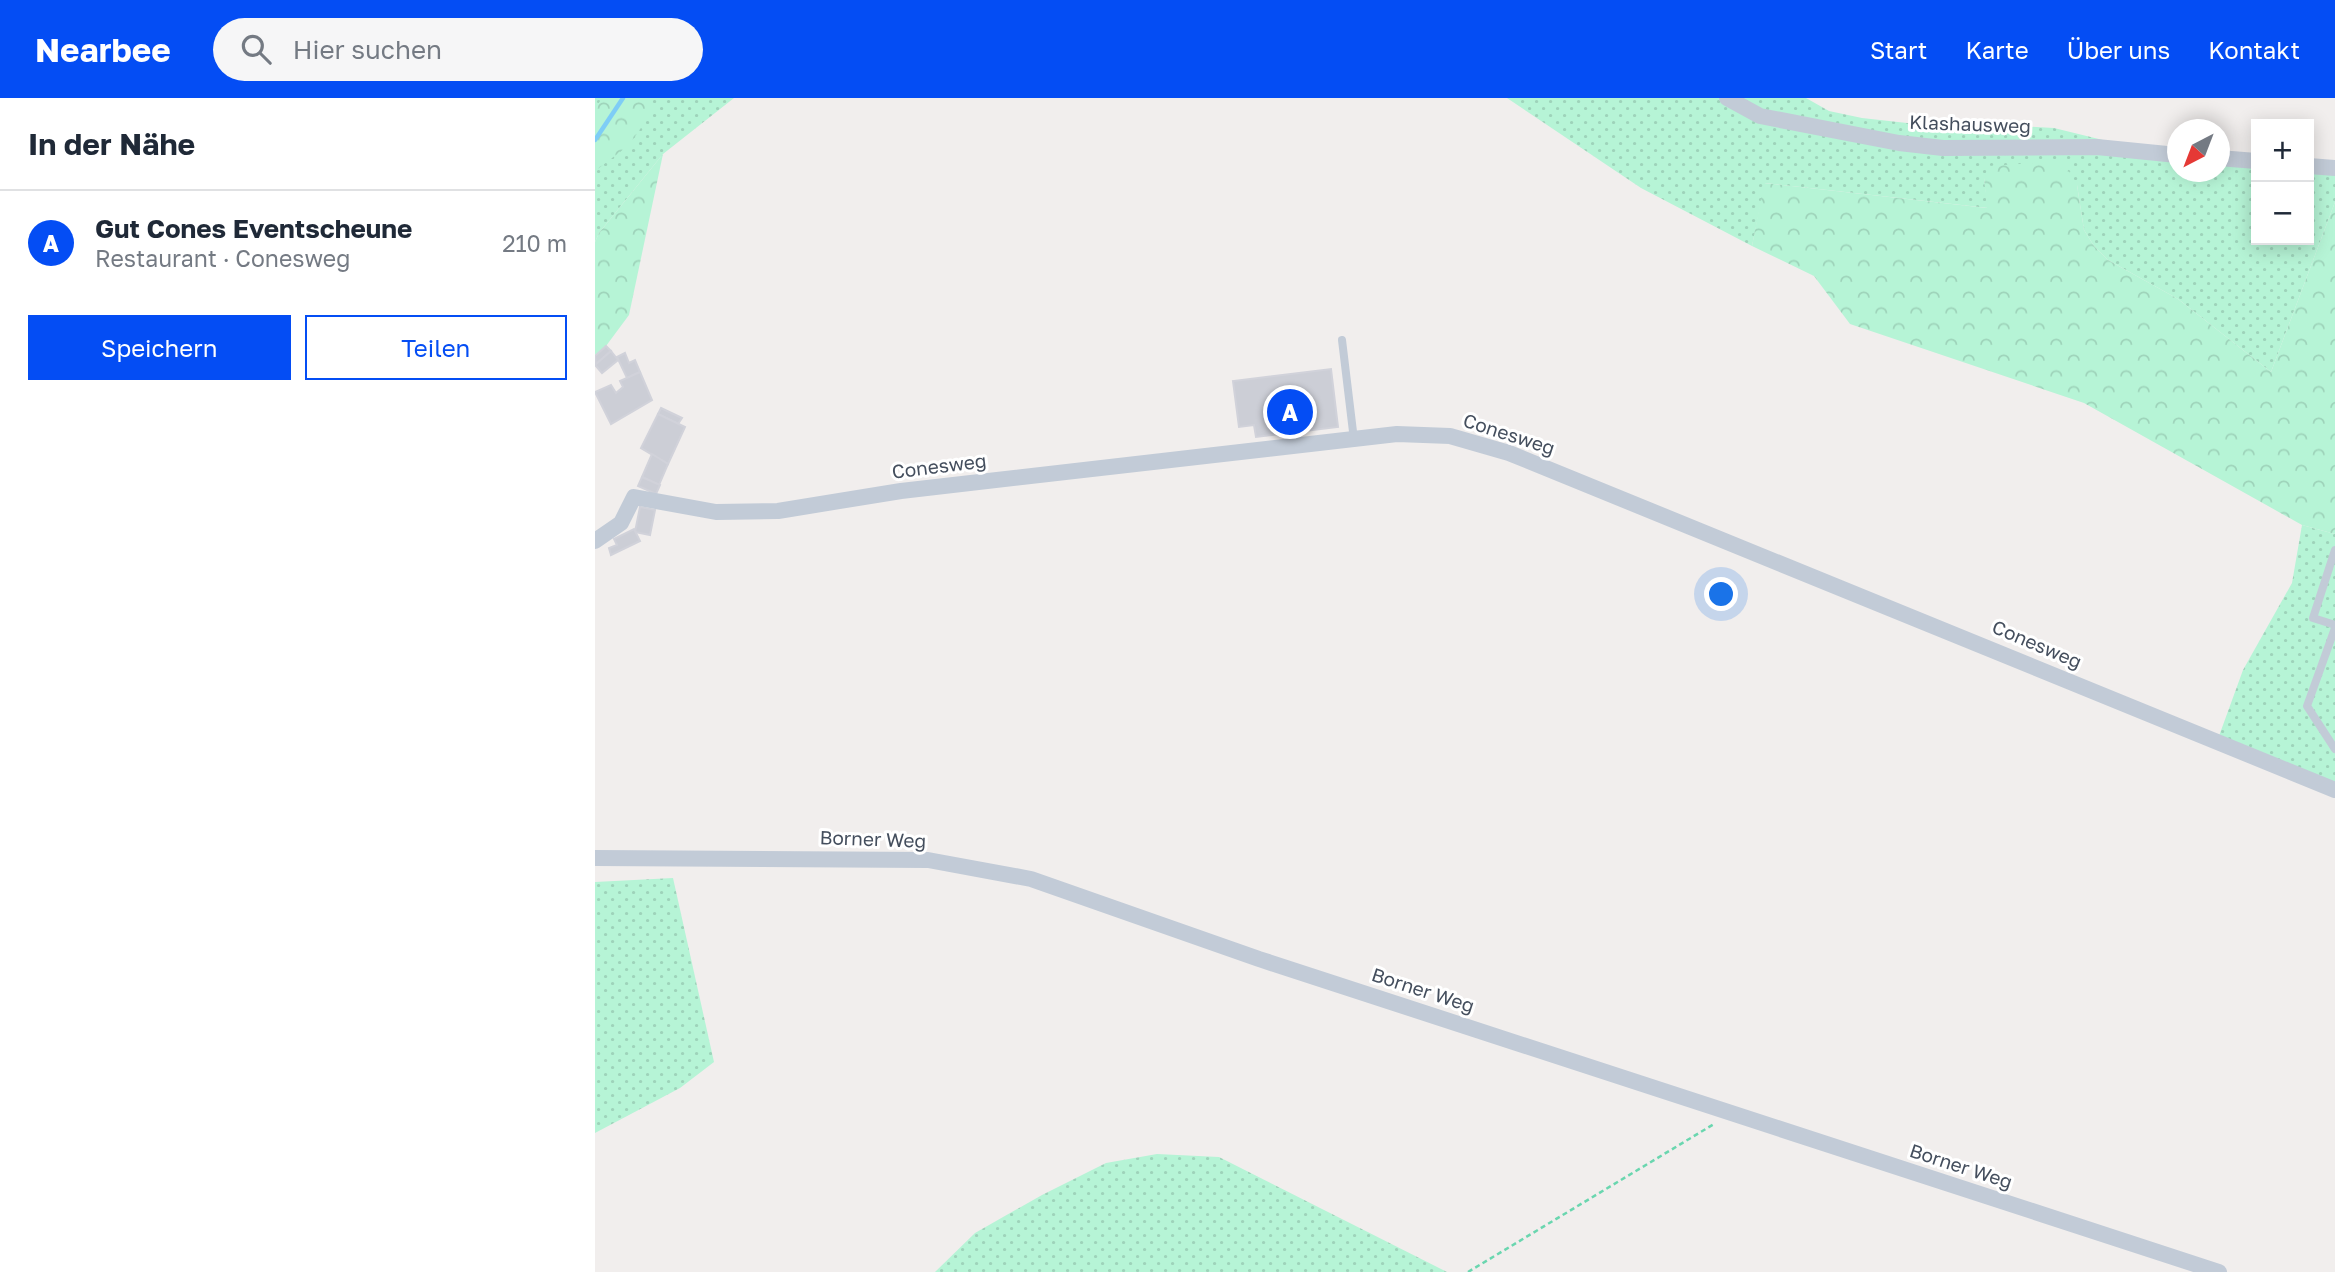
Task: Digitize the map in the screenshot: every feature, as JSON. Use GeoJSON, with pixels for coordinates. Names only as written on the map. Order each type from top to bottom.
{"type":"FeatureCollection","features":[{"type":"Feature","properties":{"kind":"street","name":"Klashausweg"},"geometry":{"type":"LineString","coordinates":[[1727,98],[1760,116],[1899,143],[1943,148],[2097,148],[2167,154]]}},
{"type":"Feature","properties":{"kind":"street"},"geometry":{"type":"LineString","coordinates":[[2230,159],[2251,161]]}},
{"type":"Feature","properties":{"kind":"street"},"geometry":{"type":"LineString","coordinates":[[2314,167],[2335,169]]}},
{"type":"Feature","properties":{"kind":"street","name":"Conesweg"},"geometry":{"type":"LineString","coordinates":[[595,541],[621,523],[633,497],[716,512],[778,511],[901,491],[1429,434],[1475,441],[1509,453],[2335,790]]}},
{"type":"Feature","properties":{"kind":"street","name":"Borner Weg"},"geometry":{"type":"LineString","coordinates":[[595,858],[878,858],[928,860],[1005,873],[1091,899],[1259,959],[2219,1272]]}},
{"type":"Feature","properties":{"kind":"lane"},"geometry":{"type":"LineString","coordinates":[[1342,340],[1354,440]]}},
{"type":"Feature","properties":{"kind":"lane"},"geometry":{"type":"LineString","coordinates":[[2335,550],[2313,618],[2335,626],[2308,706],[2335,749]]}},
{"type":"Feature","properties":{"kind":"path"},"geometry":{"type":"LineString","coordinates":[[1468,1272],[1732,1113]]}},
{"type":"Feature","properties":{"kind":"green space"},"geometry":{"type":"Polygon","coordinates":[[[595,98],[734,98],[663,154],[599,233],[595,242],[595,98]]]}},
{"type":"Feature","properties":{"kind":"green space"},"geometry":{"type":"Polygon","coordinates":[[[602,98],[644,98],[652,112],[629,145],[595,171],[595,109],[602,98]]]}},
{"type":"Feature","properties":{"kind":"green space"},"geometry":{"type":"Polygon","coordinates":[[[1507,98],[1724,98],[1730,103],[1898,145],[2167,156],[2167,182],[2230,182],[2230,161],[2251,163],[2251,245],[2314,245],[2314,169],[2335,171],[2335,202],[2271,372],[2178,299],[2108,260],[2094,246],[2084,230],[2077,185],[1984,178],[1988,208],[1765,183],[1752,246],[1641,188],[1507,98]]]}},
{"type":"Feature","properties":{"kind":"green space"},"geometry":{"type":"Polygon","coordinates":[[[1731,98],[1806,98],[1829,111],[1862,118],[1943,127],[1980,124],[2054,128],[2111,142],[1943,146],[1759,113],[1731,98]]]}},
{"type":"Feature","properties":{"kind":"green space"},"geometry":{"type":"Polygon","coordinates":[[[663,154],[629,315],[606,346],[595,355],[595,242],[599,233],[663,154]]]}},
{"type":"Feature","properties":{"kind":"green space"},"geometry":{"type":"Polygon","coordinates":[[[2063,161],[2077,185],[2084,230],[2094,246],[2108,260],[2178,299],[2271,372],[2335,202],[2335,534],[2302,525],[2084,403],[1850,324],[1814,276],[1752,246],[1764,183],[1987,208],[1984,178],[1989,166],[2063,161]]]}},
{"type":"Feature","properties":{"kind":"green space"},"geometry":{"type":"Polygon","coordinates":[[[2302,525],[2335,534],[2335,783],[2219,736],[2243,670],[2292,583],[2302,525]]]}},
{"type":"Feature","properties":{"kind":"green space"},"geometry":{"type":"Polygon","coordinates":[[[673,878],[714,1062],[680,1088],[595,1133],[595,882],[673,878]]]}},
{"type":"Feature","properties":{"kind":"green space"},"geometry":{"type":"Polygon","coordinates":[[[1157,1154],[1219,1157],[1447,1272],[935,1272],[975,1233],[1042,1195],[1106,1163],[1157,1154]]]}},
{"type":"Feature","properties":{"kind":"building"},"geometry":{"type":"Polygon","coordinates":[[[606,346],[611,351],[596,364],[595,356],[606,346]]]}},
{"type":"Feature","properties":{"kind":"building"},"geometry":{"type":"Polygon","coordinates":[[[611,351],[618,360],[602,373],[595,365],[611,351]]]}},
{"type":"Feature","properties":{"kind":"building"},"geometry":{"type":"Polygon","coordinates":[[[625,353],[629,363],[635,360],[640,372],[627,378],[617,357],[625,353]]]}},
{"type":"Feature","properties":{"kind":"building"},"geometry":{"type":"Polygon","coordinates":[[[1331,369],[1338,427],[1256,437],[1254,425],[1239,427],[1233,381],[1331,369]]]}},
{"type":"Feature","properties":{"kind":"building"},"geometry":{"type":"Polygon","coordinates":[[[640,372],[652,400],[611,424],[595,392],[611,385],[616,393],[623,387],[620,381],[640,372]]]}},
{"type":"Feature","properties":{"kind":"building"},"geometry":{"type":"Polygon","coordinates":[[[661,408],[682,418],[678,424],[658,414],[661,408]]]}},
{"type":"Feature","properties":{"kind":"building"},"geometry":{"type":"Polygon","coordinates":[[[658,414],[685,427],[668,464],[641,448],[658,414]]]}},
{"type":"Feature","properties":{"kind":"building"},"geometry":{"type":"Polygon","coordinates":[[[652,454],[668,464],[659,485],[642,477],[652,454]]]}},
{"type":"Feature","properties":{"kind":"building"},"geometry":{"type":"Polygon","coordinates":[[[642,477],[660,485],[656,494],[638,486],[642,477]]]}},
{"type":"Feature","properties":{"kind":"building"},"geometry":{"type":"Polygon","coordinates":[[[640,507],[655,510],[650,535],[635,532],[640,507]]]}},
{"type":"Feature","properties":{"kind":"building"},"geometry":{"type":"Polygon","coordinates":[[[634,529],[640,541],[611,555],[609,548],[617,545],[614,539],[634,529]]]}},
{"type":"Feature","properties":{"kind":"waterway"},"geometry":{"type":"LineString","coordinates":[[595,140],[623,98]]}},
{"type":"Feature","properties":{"kind":"place","name":"Gut Cones Eventscheune"},"geometry":{"type":"Point","coordinates":[1290,412]}}]}
